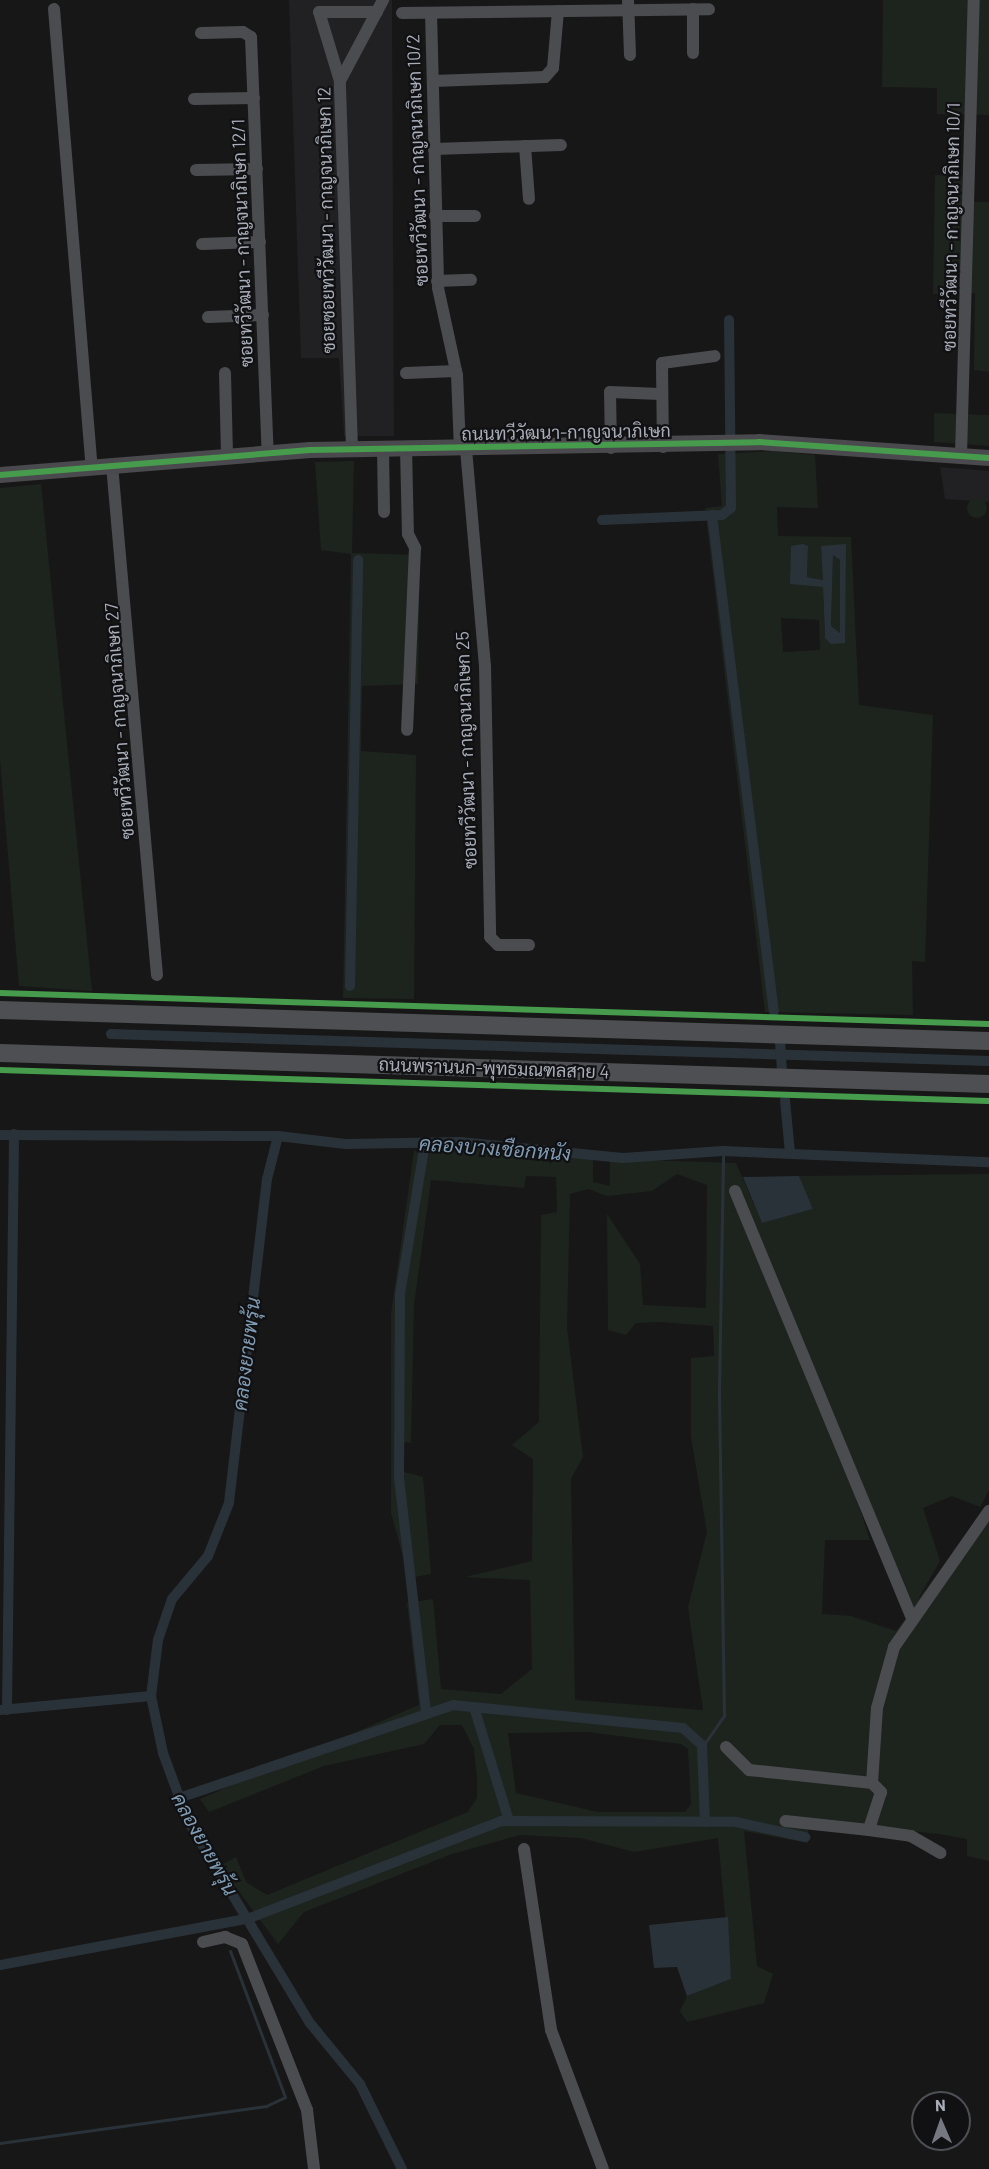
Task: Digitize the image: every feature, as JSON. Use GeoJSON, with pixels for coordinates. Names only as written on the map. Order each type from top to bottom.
{"type":"FeatureCollection","features":[{"type":"Feature","properties":{"kind":"main road"},"geometry":{"type":"LineString","coordinates":[[0,1010],[989,1041]]}},
{"type":"Feature","properties":{"kind":"main road","name":"ถนนพรานนก-พุทธมณฑลสาย 4"},"geometry":{"type":"LineString","coordinates":[[0,1053],[989,1084]]}},
{"type":"Feature","properties":{"kind":"street","name":"ซอยซอยทวีวัฒนา - กาญจนาภิเษก 12"},"geometry":{"type":"LineString","coordinates":[[352,449],[340,81],[383,0]]}},
{"type":"Feature","properties":{"kind":"street","name":"ซอยทวีวัฒนา - กาญจนาภิเษก 10/1"},"geometry":{"type":"LineString","coordinates":[[961,455],[974,0]]}},
{"type":"Feature","properties":{"kind":"street"},"geometry":{"type":"LineString","coordinates":[[628,4],[630,55]]}},
{"type":"Feature","properties":{"kind":"street"},"geometry":{"type":"LineString","coordinates":[[402,13],[558,11],[628,4],[710,9]]}},
{"type":"Feature","properties":{"kind":"street"},"geometry":{"type":"LineString","coordinates":[[54,9],[92,467]]}},
{"type":"Feature","properties":{"kind":"street"},"geometry":{"type":"LineString","coordinates":[[693,9],[693,53]]}},
{"type":"Feature","properties":{"kind":"street"},"geometry":{"type":"LineString","coordinates":[[433,81],[550,74],[558,11]]}},
{"type":"Feature","properties":{"kind":"street"},"geometry":{"type":"LineString","coordinates":[[340,81],[319,12],[376,12]]}},
{"type":"Feature","properties":{"kind":"street","name":"ซอยทวีวัฒนา - กาญจนาภิเษก 10/2"},"geometry":{"type":"LineString","coordinates":[[431,13],[437,281],[456,371],[463,449]]}},
{"type":"Feature","properties":{"kind":"street","name":"ซอยทวีวัฒนา - กาญจนาภิเษก 12/1"},"geometry":{"type":"LineString","coordinates":[[201,33],[248,33],[254,98],[268,452]]}},
{"type":"Feature","properties":{"kind":"street"},"geometry":{"type":"LineString","coordinates":[[194,99],[254,98]]}},
{"type":"Feature","properties":{"kind":"street"},"geometry":{"type":"LineString","coordinates":[[434,148],[561,145]]}},
{"type":"Feature","properties":{"kind":"street"},"geometry":{"type":"LineString","coordinates":[[525,146],[529,199]]}},
{"type":"Feature","properties":{"kind":"street"},"geometry":{"type":"LineString","coordinates":[[196,170],[256,169]]}},
{"type":"Feature","properties":{"kind":"street"},"geometry":{"type":"LineString","coordinates":[[435,216],[475,216]]}},
{"type":"Feature","properties":{"kind":"street"},"geometry":{"type":"LineString","coordinates":[[202,244],[260,242]]}},
{"type":"Feature","properties":{"kind":"street"},"geometry":{"type":"LineString","coordinates":[[437,281],[471,280]]}},
{"type":"Feature","properties":{"kind":"street"},"geometry":{"type":"LineString","coordinates":[[208,317],[263,315]]}},
{"type":"Feature","properties":{"kind":"street"},"geometry":{"type":"LineString","coordinates":[[663,447],[661,368],[667,360],[715,356]]}},
{"type":"Feature","properties":{"kind":"street"},"geometry":{"type":"LineString","coordinates":[[406,373],[456,371]]}},
{"type":"Feature","properties":{"kind":"street"},"geometry":{"type":"LineString","coordinates":[[225,373],[227,456]]}},
{"type":"Feature","properties":{"kind":"street"},"geometry":{"type":"LineString","coordinates":[[611,448],[610,392],[660,394]]}},
{"type":"Feature","properties":{"kind":"street","name":"ถนนทวีวัฒนา-กาญจนาภิเษก"},"geometry":{"type":"LineString","coordinates":[[0,475],[268,452],[383,448],[611,448],[753,442],[989,458]]}},
{"type":"Feature","properties":{"kind":"street"},"geometry":{"type":"LineString","coordinates":[[383,448],[384,512]]}},
{"type":"Feature","properties":{"kind":"street"},"geometry":{"type":"LineString","coordinates":[[406,448],[408,534],[415,548],[407,730]]}},
{"type":"Feature","properties":{"kind":"street","name":"ซอยทวีวัฒนา - กาญจนาภิเษก 25"},"geometry":{"type":"LineString","coordinates":[[463,449],[485,666],[489,937],[498,945],[529,945]]}},
{"type":"Feature","properties":{"kind":"street","name":"ซอยทวีวัฒนา - กาญจนาภิเษก 27"},"geometry":{"type":"LineString","coordinates":[[112,465],[157,975]]}},
{"type":"Feature","properties":{"kind":"street"},"geometry":{"type":"LineString","coordinates":[[735,1191],[912,1619]]}},
{"type":"Feature","properties":{"kind":"street"},"geometry":{"type":"LineString","coordinates":[[872,1783],[880,1689],[894,1647],[989,1511]]}},
{"type":"Feature","properties":{"kind":"street"},"geometry":{"type":"LineString","coordinates":[[726,1747],[737,1764],[749,1770],[872,1783],[881,1792],[869,1830]]}},
{"type":"Feature","properties":{"kind":"street"},"geometry":{"type":"LineString","coordinates":[[785,1821],[911,1836],[940,1853]]}},
{"type":"Feature","properties":{"kind":"street"},"geometry":{"type":"LineString","coordinates":[[524,1849],[554,2040],[603,2169]]}},
{"type":"Feature","properties":{"kind":"street"},"geometry":{"type":"LineString","coordinates":[[203,1942],[225,1937],[242,1944],[307,2110],[314,2169]]}},
{"type":"Feature","properties":{"kind":"shaded area"},"geometry":{"type":"Polygon","coordinates":[[[289,0],[392,0],[394,436],[344,436],[339,358],[301,358],[289,0]]]}},
{"type":"Feature","properties":{"kind":"shaded area"},"geometry":{"type":"Polygon","coordinates":[[[883,0],[989,0],[989,115],[937,114],[937,88],[882,87],[883,0]]]}},
{"type":"Feature","properties":{"kind":"shaded area"},"geometry":{"type":"Polygon","coordinates":[[[935,175],[962,176],[962,202],[989,202],[989,372],[974,370],[975,293],[933,294],[935,175]]]}},
{"type":"Feature","properties":{"kind":"shaded area"},"geometry":{"type":"Polygon","coordinates":[[[934,413],[989,415],[989,446],[934,442],[934,413]]]}},
{"type":"Feature","properties":{"kind":"shaded area"},"geometry":{"type":"Polygon","coordinates":[[[774,451],[815,455],[818,508],[777,507],[778,536],[851,537],[859,705],[933,715],[925,962],[912,961],[913,1015],[765,1012],[705,508],[722,506],[718,454],[774,451]],[[845,545],[821,547],[824,580],[807,577],[808,546],[790,571],[823,587],[825,638],[845,643],[845,545]],[[781,618],[783,652],[820,650],[819,620],[781,618]]]}},
{"type":"Feature","properties":{"kind":"shaded area"},"geometry":{"type":"Polygon","coordinates":[[[354,461],[352,553],[420,555],[418,684],[362,686],[361,751],[416,755],[414,999],[343,998],[351,554],[321,550],[315,462],[354,461]]]}},
{"type":"Feature","properties":{"kind":"shaded area"},"geometry":{"type":"Polygon","coordinates":[[[940,467],[989,471],[989,502],[945,499],[940,467]]]}},
{"type":"Feature","properties":{"kind":"shaded area"},"geometry":{"type":"Polygon","coordinates":[[[41,484],[92,991],[19,986],[0,760],[0,488],[41,484]]]}},
{"type":"Feature","properties":{"kind":"shaded area"},"geometry":{"type":"Polygon","coordinates":[[[977,498],[984,501],[987,508],[984,515],[977,518],[970,515],[967,508],[970,501],[977,498]]]}},
{"type":"Feature","properties":{"kind":"shaded area"},"geometry":{"type":"Polygon","coordinates":[[[803,544],[808,546],[807,577],[823,580],[821,546],[846,544],[845,643],[831,644],[825,638],[823,587],[790,584],[791,546],[803,544]],[[833,555],[831,626],[840,633],[840,560],[833,555]]]}},
{"type":"Feature","properties":{"kind":"shaded area"},"geometry":{"type":"Polygon","coordinates":[[[833,555],[840,560],[840,633],[831,626],[833,555]]]}},
{"type":"Feature","properties":{"kind":"shaded area"},"geometry":{"type":"Polygon","coordinates":[[[433,1145],[593,1158],[593,1182],[610,1186],[610,1159],[736,1163],[762,1223],[813,1209],[799,1176],[989,1174],[989,1490],[980,1507],[952,1496],[923,1508],[940,1561],[917,1601],[989,1505],[989,1861],[967,1856],[967,1839],[939,1834],[808,1820],[808,1843],[744,1831],[757,1966],[773,1974],[764,2003],[687,2022],[680,2011],[687,1996],[731,1979],[718,1838],[634,1852],[581,1838],[520,1835],[452,1854],[304,1912],[278,1944],[220,1866],[236,1857],[246,1882],[267,1895],[468,1812],[477,1798],[477,1778],[474,1749],[462,1725],[440,1725],[424,1744],[324,1766],[209,1812],[200,1799],[419,1705],[407,1603],[433,1599],[441,1689],[501,1694],[532,1669],[530,1580],[465,1577],[532,1561],[533,1459],[512,1445],[539,1422],[541,1215],[557,1212],[556,1177],[526,1176],[524,1188],[431,1180],[414,1305],[411,1443],[403,1442],[404,1472],[423,1477],[431,1574],[409,1578],[391,1513],[391,1314],[414,1151],[428,1151],[433,1145]],[[677,1174],[652,1191],[607,1196],[588,1189],[570,1194],[567,1328],[583,1457],[571,1479],[575,1700],[703,1710],[688,1607],[707,1532],[691,1437],[691,1358],[714,1356],[713,1326],[659,1322],[636,1323],[626,1335],[608,1330],[607,1214],[640,1264],[643,1305],[706,1308],[707,1185],[677,1174]],[[815,1373],[870,1540],[825,1540],[822,1614],[851,1616],[896,1631],[914,1607],[815,1373]],[[588,1732],[508,1733],[516,1793],[598,1812],[685,1812],[691,1804],[688,1749],[681,1744],[588,1732]]]}},
{"type":"Feature","properties":{"kind":"shaded area"},"geometry":{"type":"Polygon","coordinates":[[[799,1176],[813,1209],[762,1223],[743,1177],[799,1176]]]}},
{"type":"Feature","properties":{"kind":"shaded area"},"geometry":{"type":"Polygon","coordinates":[[[728,1917],[731,1979],[687,1996],[677,1967],[654,1968],[649,1925],[728,1917]]]}},
{"type":"Feature","properties":{"kind":"waterway"},"geometry":{"type":"LineString","coordinates":[[602,520],[722,515],[731,508],[729,320]]}},
{"type":"Feature","properties":{"kind":"waterway"},"geometry":{"type":"LineString","coordinates":[[712,515],[774,1011]]}},
{"type":"Feature","properties":{"kind":"waterway"},"geometry":{"type":"LineString","coordinates":[[350,986],[358,560]]}},
{"type":"Feature","properties":{"kind":"waterway"},"geometry":{"type":"LineString","coordinates":[[111,1034],[989,1061]]}},
{"type":"Feature","properties":{"kind":"waterway"},"geometry":{"type":"LineString","coordinates":[[780,1042],[782,1068]]}},
{"type":"Feature","properties":{"kind":"waterway"},"geometry":{"type":"LineString","coordinates":[[785,1100],[790,1153]]}},
{"type":"Feature","properties":{"kind":"waterway"},"geometry":{"type":"LineString","coordinates":[[7,1710],[14,1134]]}},
{"type":"Feature","properties":{"kind":"waterway","name":"คลองบางเชือกหนัง"},"geometry":{"type":"LineString","coordinates":[[0,1135],[278,1136],[346,1144],[460,1142],[623,1158],[723,1151],[989,1162]]}},
{"type":"Feature","properties":{"kind":"waterway","name":"คลองยายพรุ้น"},"geometry":{"type":"LineString","coordinates":[[278,1136],[267,1179],[229,1503],[208,1556],[172,1599],[158,1640],[151,1696],[163,1753],[188,1821],[310,2023],[360,2084],[402,2169]]}},
{"type":"Feature","properties":{"kind":"waterway"},"geometry":{"type":"LineString","coordinates":[[425,1143],[400,1294],[399,1478],[426,1713]]}},
{"type":"Feature","properties":{"kind":"waterway"},"geometry":{"type":"LineString","coordinates":[[702,1747],[724,1715],[719,1389],[723,1151]]}},
{"type":"Feature","properties":{"kind":"waterway"},"geometry":{"type":"LineString","coordinates":[[0,1710],[151,1696]]}},
{"type":"Feature","properties":{"kind":"waterway"},"geometry":{"type":"LineString","coordinates":[[176,1799],[453,1705],[683,1728],[702,1745],[705,1822]]}},
{"type":"Feature","properties":{"kind":"waterway"},"geometry":{"type":"LineString","coordinates":[[474,1707],[509,1821]]}},
{"type":"Feature","properties":{"kind":"waterway"},"geometry":{"type":"LineString","coordinates":[[0,1965],[250,1918],[501,1821],[736,1822],[805,1837]]}},
{"type":"Feature","properties":{"kind":"waterway"},"geometry":{"type":"LineString","coordinates":[[0,2143],[266,2106],[285,2097],[230,1951]]}},
{"type":"Feature","properties":{"kind":"cycle path"},"geometry":{"type":"LineString","coordinates":[[0,475],[310,450],[759,442],[989,458]]}},
{"type":"Feature","properties":{"kind":"cycle path"},"geometry":{"type":"LineString","coordinates":[[0,993],[989,1024]]}},
{"type":"Feature","properties":{"kind":"cycle path"},"geometry":{"type":"LineString","coordinates":[[0,1070],[989,1101]]}}]}
